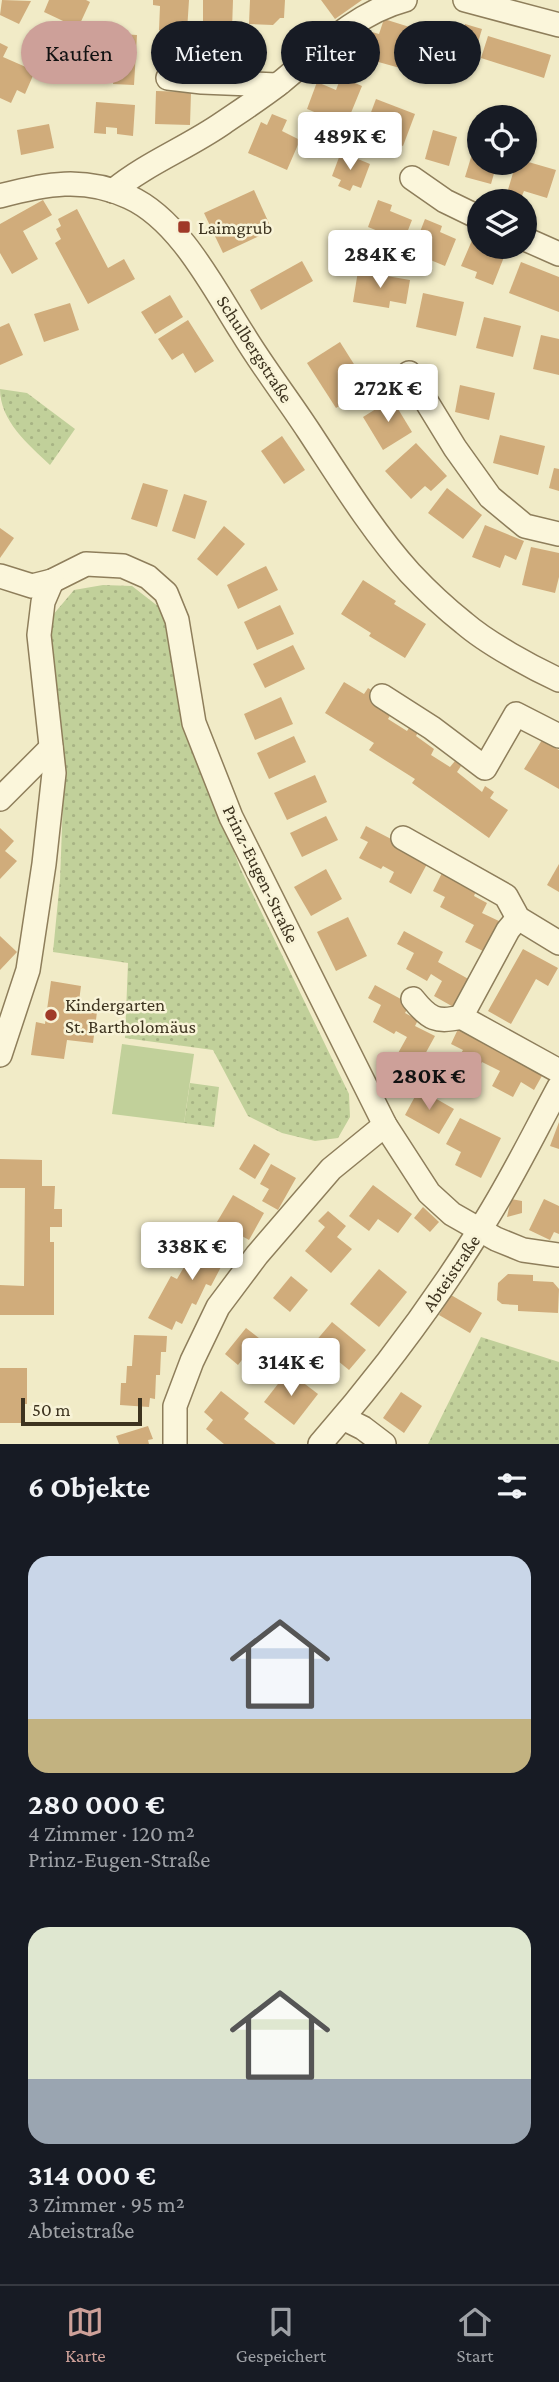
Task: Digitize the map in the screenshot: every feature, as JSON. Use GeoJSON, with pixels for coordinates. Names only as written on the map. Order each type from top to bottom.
{"type":"FeatureCollection","features":[{"type":"Feature","properties":{"kind":"street"},"geometry":{"type":"LineString","coordinates":[[113,191],[146,166],[189,145],[277,85],[363,18],[384,5],[405,0]]}},
{"type":"Feature","properties":{"kind":"street"},"geometry":{"type":"LineString","coordinates":[[465,0],[559,25]]}},
{"type":"Feature","properties":{"kind":"street"},"geometry":{"type":"LineString","coordinates":[[252,84],[277,85]]}},
{"type":"Feature","properties":{"kind":"street"},"geometry":{"type":"LineString","coordinates":[[412,178],[445,201],[467,212]]}},
{"type":"Feature","properties":{"kind":"street","name":"Schulbergstraße"},"geometry":{"type":"LineString","coordinates":[[0,196],[52,183],[76,184],[131,197],[145,208],[186,246],[358,505],[409,572],[466,625],[535,669],[559,680]]}},
{"type":"Feature","properties":{"kind":"street"},"geometry":{"type":"LineString","coordinates":[[537,244],[559,254]]}},
{"type":"Feature","properties":{"kind":"street"},"geometry":{"type":"LineString","coordinates":[[410,373],[455,448],[490,497],[525,526],[559,534]]}},
{"type":"Feature","properties":{"kind":"street","name":"Prinz-Eugen-Straße"},"geometry":{"type":"LineString","coordinates":[[0,576],[32,586],[52,581],[86,564],[123,566],[148,577],[166,593],[177,620],[194,723],[231,817],[385,1125],[429,1192],[452,1214],[523,1250],[559,1255]]}},
{"type":"Feature","properties":{"kind":"street"},"geometry":{"type":"LineString","coordinates":[[0,1055],[27,970],[46,852],[54,773],[39,635],[43,602],[52,581]]}},
{"type":"Feature","properties":{"kind":"street"},"geometry":{"type":"LineString","coordinates":[[382,696],[432,728],[485,768],[516,714],[559,736]]}},
{"type":"Feature","properties":{"kind":"street"},"geometry":{"type":"LineString","coordinates":[[0,799],[51,748]]}},
{"type":"Feature","properties":{"kind":"street"},"geometry":{"type":"LineString","coordinates":[[403,838],[506,897],[517,918],[559,943]]}},
{"type":"Feature","properties":{"kind":"street"},"geometry":{"type":"LineString","coordinates":[[461,1017],[517,918]]}},
{"type":"Feature","properties":{"kind":"street"},"geometry":{"type":"LineString","coordinates":[[413,999],[436,1020],[461,1017],[559,1071]]}},
{"type":"Feature","properties":{"kind":"street","name":"Abteistraße"},"geometry":{"type":"LineString","coordinates":[[320,1444],[405,1339],[480,1230],[559,1087]]}},
{"type":"Feature","properties":{"kind":"street"},"geometry":{"type":"LineString","coordinates":[[175,1444],[175,1406],[192,1361],[218,1307],[257,1255],[331,1169],[385,1125]]}},
{"type":"Feature","properties":{"kind":"street"},"geometry":{"type":"LineString","coordinates":[[342,1418],[363,1428],[384,1444]]}},
{"type":"Feature","properties":{"kind":"green space"},"geometry":{"type":"Polygon","coordinates":[[[0,389],[27,393],[75,429],[50,465],[10,422],[1,401],[0,389]]]}},
{"type":"Feature","properties":{"kind":"green space"},"geometry":{"type":"Polygon","coordinates":[[[103,585],[132,586],[159,607],[172,627],[186,728],[241,870],[349,1094],[350,1117],[338,1138],[315,1141],[282,1133],[248,1116],[213,1050],[125,1038],[128,963],[53,952],[60,880],[64,776],[48,647],[52,616],[74,590],[103,585]]]}},
{"type":"Feature","properties":{"kind":"green space"},"geometry":{"type":"Polygon","coordinates":[[[122,1044],[194,1054],[184,1123],[112,1114],[122,1044]]]}},
{"type":"Feature","properties":{"kind":"green space"},"geometry":{"type":"Polygon","coordinates":[[[190,1083],[219,1087],[214,1127],[184,1123],[190,1083]]]}},
{"type":"Feature","properties":{"kind":"green space"},"geometry":{"type":"Polygon","coordinates":[[[481,1337],[559,1362],[559,1444],[428,1444],[481,1337]]]}},
{"type":"Feature","properties":{"kind":"building"},"geometry":{"type":"Polygon","coordinates":[[[2,0],[31,1],[19,24],[0,15],[2,0]]]}},
{"type":"Feature","properties":{"kind":"building"},"geometry":{"type":"Polygon","coordinates":[[[49,0],[90,2],[81,21],[63,21],[44,12],[49,0]]]}},
{"type":"Feature","properties":{"kind":"building"},"geometry":{"type":"Polygon","coordinates":[[[153,0],[189,0],[188,21],[159,21],[160,6],[153,5],[153,0]]]}},
{"type":"Feature","properties":{"kind":"building"},"geometry":{"type":"Polygon","coordinates":[[[203,0],[233,0],[232,21],[203,21],[203,0]]]}},
{"type":"Feature","properties":{"kind":"building"},"geometry":{"type":"Polygon","coordinates":[[[250,0],[285,0],[284,18],[280,18],[273,25],[267,25],[267,21],[249,21],[250,0]]]}},
{"type":"Feature","properties":{"kind":"building"},"geometry":{"type":"Polygon","coordinates":[[[321,0],[362,0],[335,19],[321,0]]]}},
{"type":"Feature","properties":{"kind":"building"},"geometry":{"type":"Polygon","coordinates":[[[384,19],[394,22],[394,66],[380,62],[380,31],[384,19]]]}},
{"type":"Feature","properties":{"kind":"building"},"geometry":{"type":"Polygon","coordinates":[[[488,36],[551,55],[544,78],[481,58],[488,36]]]}},
{"type":"Feature","properties":{"kind":"building"},"geometry":{"type":"Polygon","coordinates":[[[0,43],[8,47],[3,57],[21,65],[21,84],[29,84],[25,94],[17,90],[11,103],[0,98],[0,43]]]}},
{"type":"Feature","properties":{"kind":"building"},"geometry":{"type":"Polygon","coordinates":[[[316,84],[336,90],[338,84],[362,86],[346,125],[307,109],[316,84]]]}},
{"type":"Feature","properties":{"kind":"building"},"geometry":{"type":"Polygon","coordinates":[[[156,91],[191,92],[190,125],[155,124],[156,91]]]}},
{"type":"Feature","properties":{"kind":"building"},"geometry":{"type":"Polygon","coordinates":[[[376,99],[415,114],[403,146],[364,131],[376,99]]]}},
{"type":"Feature","properties":{"kind":"building"},"geometry":{"type":"Polygon","coordinates":[[[96,102],[135,105],[133,136],[117,134],[117,128],[106,127],[106,134],[94,133],[96,102]]]}},
{"type":"Feature","properties":{"kind":"building"},"geometry":{"type":"Polygon","coordinates":[[[272,114],[287,120],[282,131],[300,140],[287,170],[248,153],[261,122],[267,125],[272,114]]]}},
{"type":"Feature","properties":{"kind":"building"},"geometry":{"type":"Polygon","coordinates":[[[49,124],[54,148],[21,155],[17,130],[49,124]]]}},
{"type":"Feature","properties":{"kind":"building"},"geometry":{"type":"Polygon","coordinates":[[[433,130],[457,137],[449,166],[425,159],[433,130]]]}},
{"type":"Feature","properties":{"kind":"building"},"geometry":{"type":"Polygon","coordinates":[[[341,152],[370,164],[361,188],[353,185],[350,191],[338,186],[341,180],[332,176],[341,152]]]}},
{"type":"Feature","properties":{"kind":"building"},"geometry":{"type":"Polygon","coordinates":[[[537,164],[556,170],[547,198],[537,195],[537,189],[508,189],[512,175],[537,175],[537,164]]]}},
{"type":"Feature","properties":{"kind":"building"},"geometry":{"type":"Polygon","coordinates":[[[467,170],[467,175],[494,175],[491,184],[465,177],[467,170]]]}},
{"type":"Feature","properties":{"kind":"building"},"geometry":{"type":"Polygon","coordinates":[[[254,190],[272,230],[223,253],[204,213],[254,190]]]}},
{"type":"Feature","properties":{"kind":"building"},"geometry":{"type":"Polygon","coordinates":[[[43,200],[52,215],[23,231],[38,259],[12,274],[0,253],[0,224],[43,200]]]}},
{"type":"Feature","properties":{"kind":"building"},"geometry":{"type":"Polygon","coordinates":[[[378,200],[392,205],[390,211],[412,220],[401,248],[380,240],[383,233],[368,227],[378,200]]]}},
{"type":"Feature","properties":{"kind":"building"},"geometry":{"type":"Polygon","coordinates":[[[77,209],[108,268],[124,259],[135,279],[88,304],[55,243],[61,239],[56,229],[61,226],[58,219],[77,209]]]}},
{"type":"Feature","properties":{"kind":"building"},"geometry":{"type":"Polygon","coordinates":[[[425,219],[442,226],[440,232],[456,239],[445,266],[428,259],[431,254],[414,247],[425,219]]]}},
{"type":"Feature","properties":{"kind":"building"},"geometry":{"type":"Polygon","coordinates":[[[467,252],[467,259],[503,259],[493,285],[475,278],[477,272],[461,266],[467,252]]]}},
{"type":"Feature","properties":{"kind":"building"},"geometry":{"type":"Polygon","coordinates":[[[302,261],[313,281],[261,310],[250,290],[302,261]]]}},
{"type":"Feature","properties":{"kind":"building"},"geometry":{"type":"Polygon","coordinates":[[[521,262],[559,277],[559,312],[509,293],[521,262]]]}},
{"type":"Feature","properties":{"kind":"building"},"geometry":{"type":"Polygon","coordinates":[[[358,271],[410,280],[406,304],[390,301],[389,308],[353,302],[358,271]]]}},
{"type":"Feature","properties":{"kind":"building"},"geometry":{"type":"Polygon","coordinates":[[[423,293],[464,302],[456,336],[416,327],[423,293]]]}},
{"type":"Feature","properties":{"kind":"building"},"geometry":{"type":"Polygon","coordinates":[[[170,295],[183,317],[155,334],[141,312],[170,295]]]}},
{"type":"Feature","properties":{"kind":"building"},"geometry":{"type":"Polygon","coordinates":[[[70,303],[79,330],[44,342],[34,314],[70,303]]]}},
{"type":"Feature","properties":{"kind":"building"},"geometry":{"type":"Polygon","coordinates":[[[484,317],[521,326],[513,357],[476,348],[484,317]]]}},
{"type":"Feature","properties":{"kind":"building"},"geometry":{"type":"Polygon","coordinates":[[[188,320],[214,361],[195,373],[183,353],[172,360],[158,339],[188,320]]]}},
{"type":"Feature","properties":{"kind":"building"},"geometry":{"type":"Polygon","coordinates":[[[9,323],[23,355],[0,365],[0,327],[9,323]]]}},
{"type":"Feature","properties":{"kind":"building"},"geometry":{"type":"Polygon","coordinates":[[[541,335],[559,339],[559,375],[533,369],[541,335]]]}},
{"type":"Feature","properties":{"kind":"building"},"geometry":{"type":"Polygon","coordinates":[[[340,342],[369,388],[336,408],[307,363],[340,342]]]}},
{"type":"Feature","properties":{"kind":"building"},"geometry":{"type":"Polygon","coordinates":[[[460,385],[495,393],[489,420],[455,412],[460,385]]]}},
{"type":"Feature","properties":{"kind":"building"},"geometry":{"type":"Polygon","coordinates":[[[392,399],[412,432],[383,450],[363,417],[392,399]]]}},
{"type":"Feature","properties":{"kind":"building"},"geometry":{"type":"Polygon","coordinates":[[[500,435],[545,446],[538,475],[493,463],[500,435]]]}},
{"type":"Feature","properties":{"kind":"building"},"geometry":{"type":"Polygon","coordinates":[[[282,436],[305,470],[284,484],[261,451],[282,436]]]}},
{"type":"Feature","properties":{"kind":"building"},"geometry":{"type":"Polygon","coordinates":[[[416,443],[447,476],[431,491],[425,486],[411,499],[385,471],[416,443]]]}},
{"type":"Feature","properties":{"kind":"building"},"geometry":{"type":"Polygon","coordinates":[[[554,468],[559,469],[559,491],[549,488],[554,468]]]}},
{"type":"Feature","properties":{"kind":"building"},"geometry":{"type":"Polygon","coordinates":[[[143,483],[168,490],[157,527],[131,519],[143,483]]]}},
{"type":"Feature","properties":{"kind":"building"},"geometry":{"type":"Polygon","coordinates":[[[447,488],[482,515],[463,539],[428,513],[447,488]]]}},
{"type":"Feature","properties":{"kind":"building"},"geometry":{"type":"Polygon","coordinates":[[[184,494],[207,501],[195,539],[172,531],[184,494]]]}},
{"type":"Feature","properties":{"kind":"building"},"geometry":{"type":"Polygon","coordinates":[[[485,525],[524,541],[516,560],[505,555],[500,568],[472,557],[485,525]]]}},
{"type":"Feature","properties":{"kind":"building"},"geometry":{"type":"Polygon","coordinates":[[[224,526],[245,544],[217,576],[197,559],[224,526]]]}},
{"type":"Feature","properties":{"kind":"building"},"geometry":{"type":"Polygon","coordinates":[[[0,528],[14,538],[0,558],[0,528]]]}},
{"type":"Feature","properties":{"kind":"building"},"geometry":{"type":"Polygon","coordinates":[[[531,547],[559,553],[559,577],[555,593],[522,585],[531,547]]]}},
{"type":"Feature","properties":{"kind":"building"},"geometry":{"type":"Polygon","coordinates":[[[266,566],[278,590],[238,609],[227,585],[266,566]]]}},
{"type":"Feature","properties":{"kind":"building"},"geometry":{"type":"Polygon","coordinates":[[[363,580],[426,624],[405,658],[369,636],[371,633],[341,614],[363,580]]]}},
{"type":"Feature","properties":{"kind":"building"},"geometry":{"type":"Polygon","coordinates":[[[280,605],[294,634],[257,650],[244,622],[280,605]]]}},
{"type":"Feature","properties":{"kind":"building"},"geometry":{"type":"Polygon","coordinates":[[[293,645],[305,669],[265,688],[253,664],[293,645]]]}},
{"type":"Feature","properties":{"kind":"building"},"geometry":{"type":"Polygon","coordinates":[[[344,682],[364,694],[368,688],[376,693],[392,712],[388,719],[407,731],[411,725],[419,730],[416,736],[434,749],[431,755],[450,767],[455,761],[461,766],[457,772],[482,792],[485,786],[494,792],[490,798],[508,810],[489,838],[412,783],[415,779],[369,750],[374,743],[325,713],[344,682]]]}},
{"type":"Feature","properties":{"kind":"building"},"geometry":{"type":"Polygon","coordinates":[[[281,697],[293,724],[255,740],[244,714],[281,697]]]}},
{"type":"Feature","properties":{"kind":"building"},"geometry":{"type":"Polygon","coordinates":[[[294,736],[306,762],[269,779],[257,753],[294,736]]]}},
{"type":"Feature","properties":{"kind":"building"},"geometry":{"type":"Polygon","coordinates":[[[542,740],[559,750],[559,789],[524,769],[542,740]]]}},
{"type":"Feature","properties":{"kind":"building"},"geometry":{"type":"Polygon","coordinates":[[[315,775],[327,802],[287,820],[274,793],[315,775]]]}},
{"type":"Feature","properties":{"kind":"building"},"geometry":{"type":"Polygon","coordinates":[[[326,816],[338,840],[302,857],[290,833],[326,816]]]}},
{"type":"Feature","properties":{"kind":"building"},"geometry":{"type":"Polygon","coordinates":[[[366,826],[395,841],[393,846],[427,864],[411,894],[389,882],[394,872],[359,858],[368,842],[360,838],[366,826]]]}},
{"type":"Feature","properties":{"kind":"building"},"geometry":{"type":"Polygon","coordinates":[[[0,828],[14,841],[5,851],[17,861],[0,879],[0,828]]]}},
{"type":"Feature","properties":{"kind":"building"},"geometry":{"type":"Polygon","coordinates":[[[559,864],[559,892],[547,885],[559,864]]]}},
{"type":"Feature","properties":{"kind":"building"},"geometry":{"type":"Polygon","coordinates":[[[326,869],[342,899],[311,916],[294,887],[326,869]]]}},
{"type":"Feature","properties":{"kind":"building"},"geometry":{"type":"Polygon","coordinates":[[[442,873],[476,891],[474,896],[487,903],[482,913],[501,922],[485,952],[465,942],[474,925],[440,907],[445,897],[433,891],[442,873]]]}},
{"type":"Feature","properties":{"kind":"building"},"geometry":{"type":"Polygon","coordinates":[[[348,917],[367,956],[336,971],[317,932],[348,917]]]}},
{"type":"Feature","properties":{"kind":"building"},"geometry":{"type":"Polygon","coordinates":[[[404,931],[443,952],[438,962],[472,981],[457,1009],[434,996],[442,981],[431,974],[427,981],[406,969],[414,953],[397,944],[404,931]]]}},
{"type":"Feature","properties":{"kind":"building"},"geometry":{"type":"Polygon","coordinates":[[[0,936],[17,952],[0,970],[0,936]]]}},
{"type":"Feature","properties":{"kind":"building"},"geometry":{"type":"Polygon","coordinates":[[[523,949],[558,968],[548,986],[536,979],[511,1024],[488,1011],[523,949]]]}},
{"type":"Feature","properties":{"kind":"building"},"geometry":{"type":"Polygon","coordinates":[[[51,981],[81,986],[78,1009],[97,1012],[93,1043],[67,1040],[64,1059],[31,1055],[36,1022],[45,1024],[51,981]]]}},
{"type":"Feature","properties":{"kind":"building"},"geometry":{"type":"Polygon","coordinates":[[[375,985],[410,1004],[405,1013],[418,1020],[415,1026],[435,1036],[418,1067],[397,1055],[407,1037],[396,1031],[394,1034],[373,1022],[381,1005],[368,998],[375,985]]]}},
{"type":"Feature","properties":{"kind":"building"},"geometry":{"type":"Polygon","coordinates":[[[458,1029],[543,1074],[534,1090],[521,1082],[513,1097],[492,1086],[500,1071],[482,1062],[475,1075],[455,1064],[463,1050],[451,1044],[458,1029]]]}},
{"type":"Feature","properties":{"kind":"building"},"geometry":{"type":"Polygon","coordinates":[[[419,1089],[454,1109],[439,1134],[405,1115],[419,1089]]]}},
{"type":"Feature","properties":{"kind":"building"},"geometry":{"type":"Polygon","coordinates":[[[460,1118],[501,1138],[481,1178],[455,1165],[461,1152],[446,1144],[460,1118]]]}},
{"type":"Feature","properties":{"kind":"building"},"geometry":{"type":"Polygon","coordinates":[[[559,1122],[559,1149],[550,1146],[559,1122]]]}},
{"type":"Feature","properties":{"kind":"building"},"geometry":{"type":"Polygon","coordinates":[[[254,1144],[270,1154],[255,1179],[239,1169],[254,1144]]]}},
{"type":"Feature","properties":{"kind":"building"},"geometry":{"type":"Polygon","coordinates":[[[0,1159],[42,1160],[42,1186],[55,1186],[54,1209],[62,1209],[62,1227],[50,1227],[50,1242],[54,1242],[54,1315],[0,1315],[0,1285],[24,1286],[25,1188],[0,1188],[0,1159]]]}},
{"type":"Feature","properties":{"kind":"building"},"geometry":{"type":"Polygon","coordinates":[[[271,1164],[296,1178],[278,1210],[262,1201],[269,1189],[260,1184],[271,1164]]]}},
{"type":"Feature","properties":{"kind":"building"},"geometry":{"type":"Polygon","coordinates":[[[373,1185],[412,1214],[398,1233],[378,1219],[369,1231],[349,1216],[373,1185]]]}},
{"type":"Feature","properties":{"kind":"building"},"geometry":{"type":"Polygon","coordinates":[[[233,1195],[264,1213],[249,1240],[217,1222],[233,1195]]]}},
{"type":"Feature","properties":{"kind":"building"},"geometry":{"type":"Polygon","coordinates":[[[511,1199],[522,1201],[522,1213],[507,1217],[511,1199]]]}},
{"type":"Feature","properties":{"kind":"building"},"geometry":{"type":"Polygon","coordinates":[[[544,1199],[559,1206],[559,1234],[554,1232],[550,1240],[529,1230],[544,1199]]]}},
{"type":"Feature","properties":{"kind":"building"},"geometry":{"type":"Polygon","coordinates":[[[423,1207],[439,1222],[430,1232],[414,1218],[423,1207]]]}},
{"type":"Feature","properties":{"kind":"building"},"geometry":{"type":"Polygon","coordinates":[[[328,1211],[346,1226],[337,1237],[352,1249],[331,1273],[305,1251],[325,1227],[318,1221],[328,1211]]]}},
{"type":"Feature","properties":{"kind":"building"},"geometry":{"type":"Polygon","coordinates":[[[201,1238],[218,1246],[222,1238],[239,1246],[228,1268],[222,1265],[211,1286],[206,1284],[196,1305],[192,1303],[182,1324],[176,1321],[172,1330],[148,1318],[171,1276],[177,1279],[201,1238]]]}},
{"type":"Feature","properties":{"kind":"building"},"geometry":{"type":"Polygon","coordinates":[[[379,1269],[407,1292],[379,1327],[350,1304],[379,1269]]]}},
{"type":"Feature","properties":{"kind":"building"},"geometry":{"type":"Polygon","coordinates":[[[508,1274],[533,1275],[533,1281],[553,1282],[559,1289],[558,1313],[518,1311],[518,1305],[502,1304],[497,1300],[498,1283],[508,1274]]]}},
{"type":"Feature","properties":{"kind":"building"},"geometry":{"type":"Polygon","coordinates":[[[291,1276],[308,1290],[290,1312],[273,1298],[291,1276]]]}},
{"type":"Feature","properties":{"kind":"building"},"geometry":{"type":"Polygon","coordinates":[[[451,1295],[482,1313],[470,1333],[439,1315],[451,1295]]]}},
{"type":"Feature","properties":{"kind":"building"},"geometry":{"type":"Polygon","coordinates":[[[332,1322],[366,1350],[349,1370],[315,1342],[332,1322]]]}},
{"type":"Feature","properties":{"kind":"building"},"geometry":{"type":"Polygon","coordinates":[[[246,1328],[276,1351],[264,1365],[248,1352],[238,1365],[225,1354],[246,1328]]]}},
{"type":"Feature","properties":{"kind":"building"},"geometry":{"type":"Polygon","coordinates":[[[134,1335],[167,1336],[166,1352],[161,1352],[160,1375],[156,1375],[155,1399],[150,1398],[149,1407],[120,1405],[121,1383],[126,1383],[127,1366],[132,1366],[134,1335]]]}},
{"type":"Feature","properties":{"kind":"building"},"geometry":{"type":"Polygon","coordinates":[[[0,1368],[27,1368],[27,1404],[23,1404],[23,1423],[0,1423],[0,1368]]]}},
{"type":"Feature","properties":{"kind":"building"},"geometry":{"type":"Polygon","coordinates":[[[288,1371],[318,1394],[294,1425],[264,1402],[288,1371]]]}},
{"type":"Feature","properties":{"kind":"building"},"geometry":{"type":"Polygon","coordinates":[[[221,1391],[249,1413],[244,1419],[276,1444],[224,1444],[206,1429],[213,1420],[204,1412],[221,1391]]]}},
{"type":"Feature","properties":{"kind":"building"},"geometry":{"type":"Polygon","coordinates":[[[401,1392],[422,1406],[404,1433],[383,1418],[401,1392]]]}},
{"type":"Feature","properties":{"kind":"building"},"geometry":{"type":"Polygon","coordinates":[[[148,1426],[153,1439],[148,1440],[149,1444],[119,1444],[116,1436],[148,1426]]]}},
{"type":"Feature","properties":{"kind":"place","name":"Laimgrub"},"geometry":{"type":"Point","coordinates":[184,227]}},
{"type":"Feature","properties":{"kind":"place","name":"Kindergarten St. Bartholomäus"},"geometry":{"type":"Point","coordinates":[51,1015]}}]}
